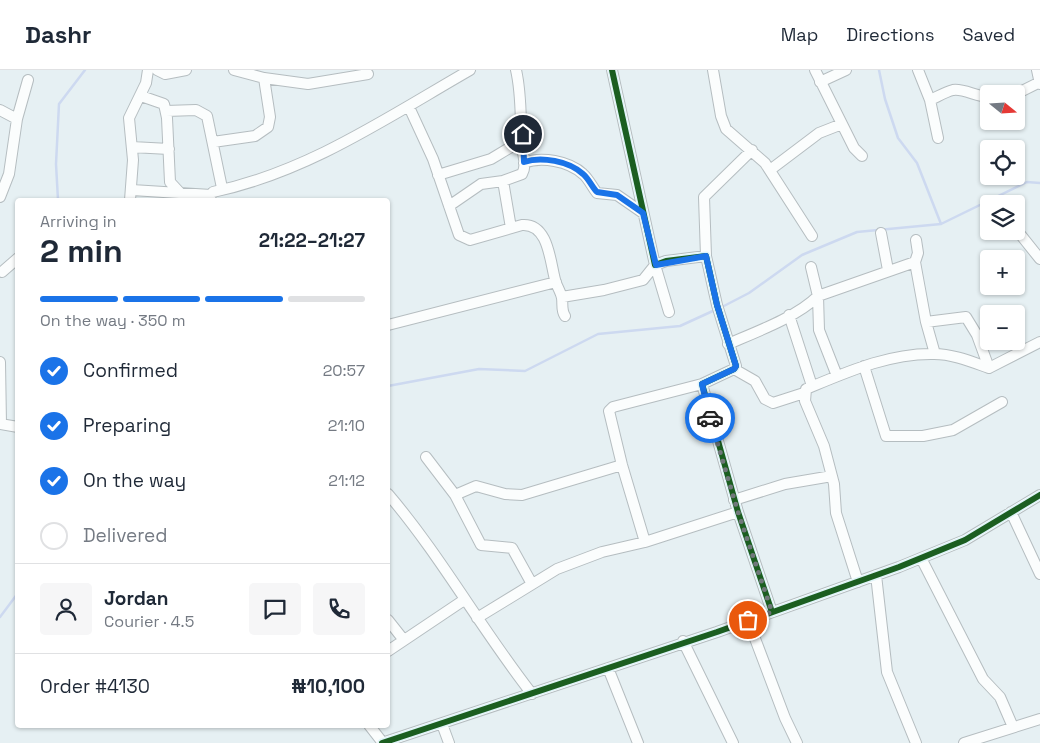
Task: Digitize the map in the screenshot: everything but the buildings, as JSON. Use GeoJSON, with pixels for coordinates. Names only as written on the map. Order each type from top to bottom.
{"type":"FeatureCollection","features":[{"type":"Feature","properties":{"kind":"street"},"geometry":{"type":"LineString","coordinates":[[148,70],[146,83],[130,118],[132,147],[131,195],[210,198],[213,192],[233,189],[326,152],[409,107],[437,88],[470,70]]}},
{"type":"Feature","properties":{"kind":"street"},"geometry":{"type":"LineString","coordinates":[[157,70],[165,74],[186,70]]}},
{"type":"Feature","properties":{"kind":"street"},"geometry":{"type":"LineString","coordinates":[[234,70],[264,78],[308,84],[368,74]]}},
{"type":"Feature","properties":{"kind":"street"},"geometry":{"type":"LineString","coordinates":[[449,206],[481,184],[503,181],[522,174],[525,167],[521,94],[516,70]]}},
{"type":"Feature","properties":{"kind":"street"},"geometry":{"type":"LineString","coordinates":[[612,70],[643,213],[669,312]]}},
{"type":"Feature","properties":{"kind":"street"},"geometry":{"type":"LineString","coordinates":[[713,70],[721,116],[726,129],[752,150],[770,170],[812,236]]}},
{"type":"Feature","properties":{"kind":"street"},"geometry":{"type":"LineString","coordinates":[[815,70],[854,148],[862,156]]}},
{"type":"Feature","properties":{"kind":"street"},"geometry":{"type":"LineString","coordinates":[[820,82],[846,70]]}},
{"type":"Feature","properties":{"kind":"street"},"geometry":{"type":"LineString","coordinates":[[918,70],[930,100],[938,138]]}},
{"type":"Feature","properties":{"kind":"street"},"geometry":{"type":"LineString","coordinates":[[1025,90],[1040,83],[1036,70]]}},
{"type":"Feature","properties":{"kind":"street"},"geometry":{"type":"LineString","coordinates":[[213,142],[255,136],[268,127],[270,117],[264,78]]}},
{"type":"Feature","properties":{"kind":"street"},"geometry":{"type":"LineString","coordinates":[[0,197],[9,174],[17,119],[28,80]]}},
{"type":"Feature","properties":{"kind":"street"},"geometry":{"type":"LineString","coordinates":[[930,100],[953,90],[980,97]]}},
{"type":"Feature","properties":{"kind":"street"},"geometry":{"type":"LineString","coordinates":[[141,96],[164,104],[169,149],[170,182],[183,196]]}},
{"type":"Feature","properties":{"kind":"street"},"geometry":{"type":"LineString","coordinates":[[409,107],[438,175],[459,235],[470,240],[511,228],[530,225],[536,228],[545,240],[562,297],[562,312],[565,316]]}},
{"type":"Feature","properties":{"kind":"street"},"geometry":{"type":"LineString","coordinates":[[0,110],[17,119]]}},
{"type":"Feature","properties":{"kind":"street"},"geometry":{"type":"LineString","coordinates":[[166,111],[196,110],[207,116],[222,188],[225,189]]}},
{"type":"Feature","properties":{"kind":"street"},"geometry":{"type":"LineString","coordinates":[[770,170],[819,133],[842,124]]}},
{"type":"Feature","properties":{"kind":"street"},"geometry":{"type":"LineString","coordinates":[[438,175],[491,159],[516,144],[523,134]]}},
{"type":"Feature","properties":{"kind":"street"},"geometry":{"type":"LineString","coordinates":[[132,147],[169,149]]}},
{"type":"Feature","properties":{"kind":"street"},"geometry":{"type":"LineString","coordinates":[[734,369],[735,360],[728,344],[717,305],[706,256],[704,197],[752,150]]}},
{"type":"Feature","properties":{"kind":"street"},"geometry":{"type":"LineString","coordinates":[[524,162],[541,159],[559,162],[584,175],[597,192],[617,195],[643,213]]}},
{"type":"Feature","properties":{"kind":"street"},"geometry":{"type":"LineString","coordinates":[[503,181],[511,228]]}},
{"type":"Feature","properties":{"kind":"street"},"geometry":{"type":"LineString","coordinates":[[881,233],[888,270]]}},
{"type":"Feature","properties":{"kind":"street"},"geometry":{"type":"LineString","coordinates":[[916,240],[918,253],[915,262],[926,322],[935,354]]}},
{"type":"Feature","properties":{"kind":"street"},"geometry":{"type":"LineString","coordinates":[[1025,240],[1040,259]]}},
{"type":"Feature","properties":{"kind":"street"},"geometry":{"type":"LineString","coordinates":[[562,297],[604,290],[643,280],[656,265],[706,256]]}},
{"type":"Feature","properties":{"kind":"street"},"geometry":{"type":"LineString","coordinates":[[728,344],[778,322],[810,304],[818,296],[915,262]]}},
{"type":"Feature","properties":{"kind":"street"},"geometry":{"type":"LineString","coordinates":[[810,267],[818,296],[819,330],[837,376]]}},
{"type":"Feature","properties":{"kind":"street"},"geometry":{"type":"LineString","coordinates":[[390,324],[556,282]]}},
{"type":"Feature","properties":{"kind":"street"},"geometry":{"type":"LineString","coordinates":[[789,315],[808,390],[805,400],[824,446],[832,476],[836,513],[858,582]]}},
{"type":"Feature","properties":{"kind":"street"},"geometry":{"type":"LineString","coordinates":[[926,322],[966,317],[977,335],[990,368]]}},
{"type":"Feature","properties":{"kind":"street"},"geometry":{"type":"LineString","coordinates":[[734,369],[755,381],[765,399],[773,403],[808,390],[837,376],[897,356],[935,354],[961,358],[990,368],[1040,342]]}},
{"type":"Feature","properties":{"kind":"street"},"geometry":{"type":"LineString","coordinates":[[0,362],[0,424],[15,426]]}},
{"type":"Feature","properties":{"kind":"street"},"geometry":{"type":"LineString","coordinates":[[864,366],[886,436],[923,436],[952,430],[1002,402]]}},
{"type":"Feature","properties":{"kind":"street"},"geometry":{"type":"LineString","coordinates":[[645,542],[622,465],[609,415],[610,408],[702,384],[734,369]]}},
{"type":"Feature","properties":{"kind":"street"},"geometry":{"type":"LineString","coordinates":[[702,384],[734,500],[772,612]]}},
{"type":"Feature","properties":{"kind":"street"},"geometry":{"type":"LineString","coordinates":[[426,457],[455,495],[481,545],[512,548],[532,584]]}},
{"type":"Feature","properties":{"kind":"street"},"geometry":{"type":"LineString","coordinates":[[455,495],[476,486],[505,494],[522,495],[622,465]]}},
{"type":"Feature","properties":{"kind":"street"},"geometry":{"type":"LineString","coordinates":[[734,500],[785,484],[832,476]]}},
{"type":"Feature","properties":{"kind":"street"},"geometry":{"type":"LineString","coordinates":[[371,728],[383,743],[772,612],[858,582],[965,540],[1040,495]]}},
{"type":"Feature","properties":{"kind":"street"},"geometry":{"type":"LineString","coordinates":[[390,497],[433,551],[496,648],[532,694]]}},
{"type":"Feature","properties":{"kind":"street"},"geometry":{"type":"LineString","coordinates":[[477,618],[557,569],[602,552],[645,542],[738,512]]}},
{"type":"Feature","properties":{"kind":"street"},"geometry":{"type":"LineString","coordinates":[[1011,512],[1040,574]]}},
{"type":"Feature","properties":{"kind":"street"},"geometry":{"type":"LineString","coordinates":[[922,558],[983,678],[1000,697],[1013,727]]}},
{"type":"Feature","properties":{"kind":"street"},"geometry":{"type":"LineString","coordinates":[[876,575],[887,672],[916,743]]}},
{"type":"Feature","properties":{"kind":"street"},"geometry":{"type":"LineString","coordinates":[[390,649],[464,600]]}},
{"type":"Feature","properties":{"kind":"street"},"geometry":{"type":"LineString","coordinates":[[748,620],[785,718],[797,743]]}},
{"type":"Feature","properties":{"kind":"street"},"geometry":{"type":"LineString","coordinates":[[390,623],[403,639]]}},
{"type":"Feature","properties":{"kind":"street"},"geometry":{"type":"LineString","coordinates":[[683,641],[733,743]]}},
{"type":"Feature","properties":{"kind":"street"},"geometry":{"type":"LineString","coordinates":[[608,668],[638,743]]}},
{"type":"Feature","properties":{"kind":"street"},"geometry":{"type":"LineString","coordinates":[[964,743],[1040,719]]}},
{"type":"Feature","properties":{"kind":"street"},"geometry":{"type":"LineString","coordinates":[[442,724],[449,743]]}},
{"type":"Feature","properties":{"kind":"waterway"},"geometry":{"type":"LineString","coordinates":[[58,198],[56,164],[59,104],[85,70]]}},
{"type":"Feature","properties":{"kind":"waterway"},"geometry":{"type":"LineString","coordinates":[[879,70],[885,99],[898,138],[917,163],[941,224]]}},
{"type":"Feature","properties":{"kind":"waterway"},"geometry":{"type":"LineString","coordinates":[[720,308],[749,293],[802,255],[857,232],[941,224],[1027,182],[1040,183]]}},
{"type":"Feature","properties":{"kind":"waterway"},"geometry":{"type":"LineString","coordinates":[[390,386],[479,369],[525,371],[598,334],[680,326],[715,310]]}},
{"type":"Feature","properties":{"kind":"waterway"},"geometry":{"type":"LineString","coordinates":[[0,617],[15,597]]}},
{"type":"Feature","properties":{"kind":"cycle path"},"geometry":{"type":"LineString","coordinates":[[612,70],[655,265],[666,261],[706,256],[717,305],[736,366],[734,369],[702,384],[738,512],[772,612]]}},
{"type":"Feature","properties":{"kind":"cycle path"},"geometry":{"type":"LineString","coordinates":[[382,743],[717,632],[899,567],[965,540],[1040,495]]}},
{"type":"Feature","properties":{"kind":"way so far"},"geometry":{"type":"LineString","coordinates":[[710,418],[738,512],[772,612],[748,620]]}},
{"type":"Feature","properties":{"kind":"route"},"geometry":{"type":"LineString","coordinates":[[523,134],[524,162],[541,159],[559,162],[584,175],[597,192],[617,195],[643,213],[656,265],[666,261],[706,256],[717,305],[736,366],[734,369],[702,384],[710,418]]}}]}
